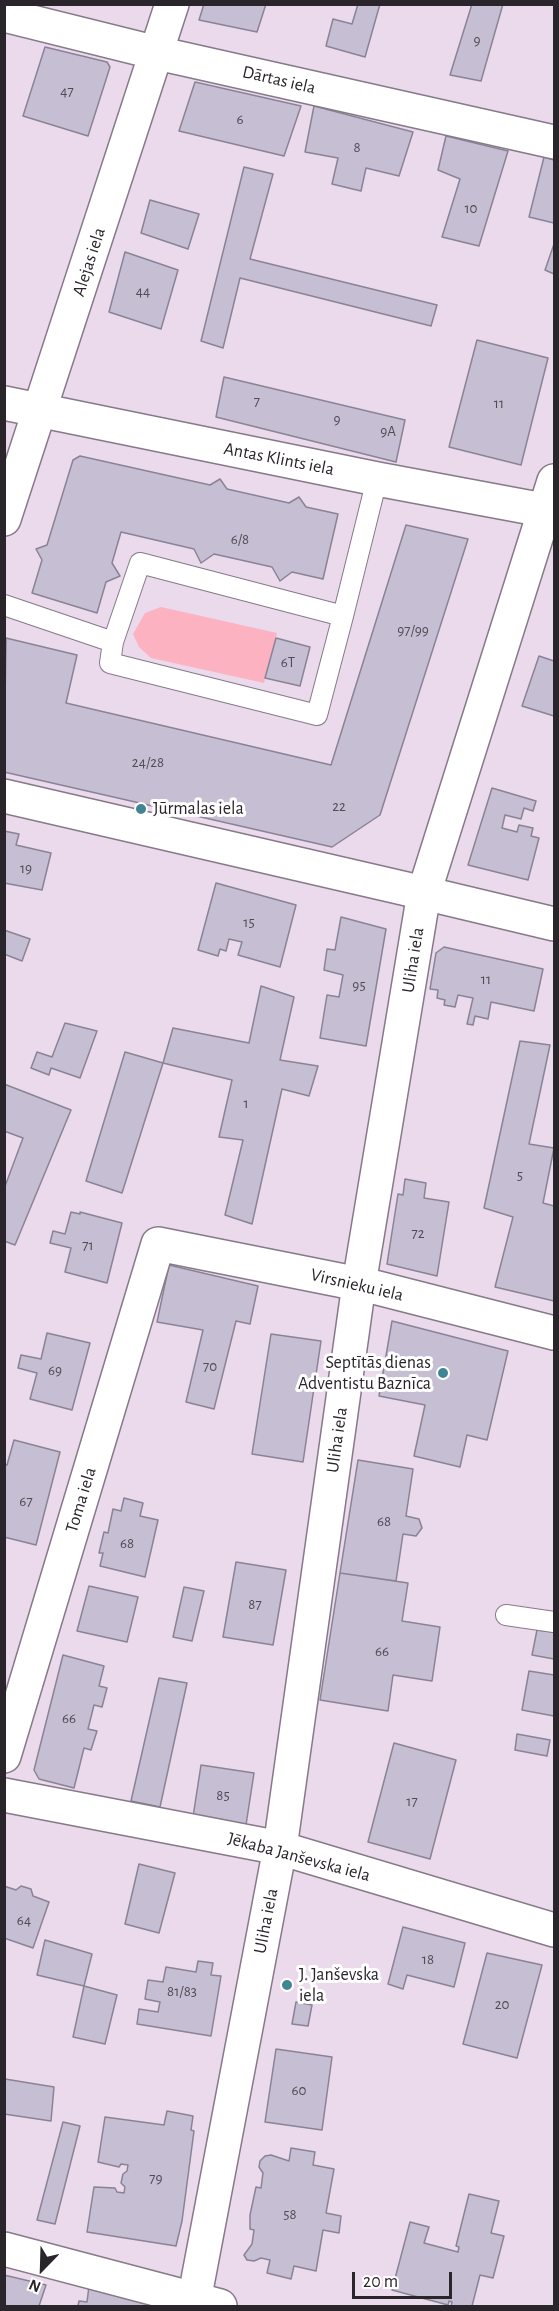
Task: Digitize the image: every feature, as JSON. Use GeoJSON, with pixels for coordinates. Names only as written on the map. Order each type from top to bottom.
{"type":"FeatureCollection","features":[{"type":"Feature","properties":{"kind":"street","name":"Alejas iela"},"geometry":{"type":"LineString","coordinates":[[4,519],[41,412],[172,4]]}},
{"type":"Feature","properties":{"kind":"street","name":"Dārtas iela"},"geometry":{"type":"LineString","coordinates":[[4,15],[157,53],[555,142]]}},
{"type":"Feature","properties":{"kind":"street","name":"Antas Klints iela"},"geometry":{"type":"LineString","coordinates":[[4,403],[377,479],[552,501]]}},
{"type":"Feature","properties":{"kind":"street","name":"Uliha iela"},"geometry":{"type":"LineString","coordinates":[[203,2304],[280,1848],[359,1284],[424,893],[552,501]]}},
{"type":"Feature","properties":{"kind":"street"},"geometry":{"type":"LineString","coordinates":[[4,796],[555,924]]}},
{"type":"Feature","properties":{"kind":"street","name":"Virsnieku iela"},"geometry":{"type":"LineString","coordinates":[[158,1244],[359,1284],[555,1333]]}},
{"type":"Feature","properties":{"kind":"street","name":"Toma iela"},"geometry":{"type":"LineString","coordinates":[[4,1756],[158,1244]]}},
{"type":"Feature","properties":{"kind":"street","name":"Jēkaba Janševska iela"},"geometry":{"type":"LineString","coordinates":[[4,1795],[280,1848],[555,1930]]}},
{"type":"Feature","properties":{"kind":"street"},"geometry":{"type":"LineString","coordinates":[[4,2250],[203,2304]]}},
{"type":"Feature","properties":{"kind":"lane"},"geometry":{"type":"LineString","coordinates":[[343,616],[140,563],[113,642],[110,663],[317,715],[343,616],[377,479]]}},
{"type":"Feature","properties":{"kind":"lane"},"geometry":{"type":"LineString","coordinates":[[4,605],[113,642]]}},
{"type":"Feature","properties":{"kind":"lane"},"geometry":{"type":"LineString","coordinates":[[506,1615],[555,1622]]}},
{"type":"Feature","properties":{"kind":"shaded area"},"geometry":{"type":"Polygon","coordinates":[[[161,607],[277,633],[264,683],[151,658],[139,647],[133,634],[145,613],[161,607]]]}},
{"type":"Feature","properties":{"kind":"building"},"geometry":{"type":"Polygon","coordinates":[[[204,4],[266,4],[257,32],[199,20],[204,4]]]}},
{"type":"Feature","properties":{"kind":"building"},"geometry":{"type":"Polygon","coordinates":[[[358,4],[380,4],[365,57],[326,46],[333,19],[352,24],[358,4]]]}},
{"type":"Feature","properties":{"kind":"building"},"geometry":{"type":"Polygon","coordinates":[[[472,4],[503,4],[481,81],[450,75],[472,4]]]}},
{"type":"Feature","properties":{"kind":"building"},"geometry":{"type":"Polygon","coordinates":[[[45,47],[107,62],[110,67],[88,136],[23,116],[45,47]]]}},
{"type":"Feature","properties":{"kind":"building"},"geometry":{"type":"Polygon","coordinates":[[[195,82],[301,106],[284,156],[179,131],[195,82]]]}},
{"type":"Feature","properties":{"kind":"building"},"geometry":{"type":"Polygon","coordinates":[[[314,106],[413,132],[399,176],[366,168],[361,191],[332,184],[338,158],[305,152],[314,106]]]}},
{"type":"Feature","properties":{"kind":"building"},"geometry":{"type":"Polygon","coordinates":[[[446,136],[508,151],[479,246],[442,237],[460,179],[438,170],[446,136]]]}},
{"type":"Feature","properties":{"kind":"building"},"geometry":{"type":"Polygon","coordinates":[[[544,157],[554,160],[554,223],[529,217],[544,157]]]}},
{"type":"Feature","properties":{"kind":"building"},"geometry":{"type":"Polygon","coordinates":[[[244,167],[273,174],[250,259],[437,305],[431,326],[240,278],[223,348],[201,341],[244,167]]]}},
{"type":"Feature","properties":{"kind":"building"},"geometry":{"type":"Polygon","coordinates":[[[150,200],[199,214],[188,249],[141,233],[150,200]]]}},
{"type":"Feature","properties":{"kind":"building"},"geometry":{"type":"Polygon","coordinates":[[[554,244],[554,274],[545,270],[554,244]]]}},
{"type":"Feature","properties":{"kind":"building"},"geometry":{"type":"Polygon","coordinates":[[[125,252],[178,270],[161,329],[109,312],[125,252]]]}},
{"type":"Feature","properties":{"kind":"building"},"geometry":{"type":"Polygon","coordinates":[[[477,340],[548,358],[521,465],[449,447],[477,340]]]}},
{"type":"Feature","properties":{"kind":"building"},"geometry":{"type":"Polygon","coordinates":[[[224,377],[405,420],[396,462],[216,417],[224,377]]]}},
{"type":"Feature","properties":{"kind":"building"},"geometry":{"type":"Polygon","coordinates":[[[80,456],[210,485],[220,479],[227,489],[289,503],[299,497],[306,507],[338,514],[323,579],[292,572],[280,581],[272,567],[214,554],[201,563],[194,549],[121,532],[112,563],[120,576],[106,582],[97,613],[32,593],[42,560],[36,549],[47,545],[73,460],[80,456]]]}},
{"type":"Feature","properties":{"kind":"building"},"geometry":{"type":"Polygon","coordinates":[[[406,525],[468,539],[380,815],[332,847],[4,772],[6,638],[77,655],[66,703],[331,765],[406,525]]]}},
{"type":"Feature","properties":{"kind":"building"},"geometry":{"type":"Polygon","coordinates":[[[276,638],[310,647],[300,686],[265,678],[276,638]]]}},
{"type":"Feature","properties":{"kind":"building"},"geometry":{"type":"Polygon","coordinates":[[[539,656],[554,661],[554,716],[522,706],[539,656]]]}},
{"type":"Feature","properties":{"kind":"building"},"geometry":{"type":"Polygon","coordinates":[[[492,788],[536,801],[533,811],[524,808],[521,819],[505,815],[502,828],[517,832],[519,825],[533,828],[531,836],[539,838],[528,880],[468,865],[492,788]]]}},
{"type":"Feature","properties":{"kind":"building"},"geometry":{"type":"Polygon","coordinates":[[[4,831],[19,834],[16,845],[51,853],[42,890],[4,883],[4,831]]]}},
{"type":"Feature","properties":{"kind":"building"},"geometry":{"type":"Polygon","coordinates":[[[216,883],[296,905],[280,967],[238,955],[242,942],[229,939],[226,951],[220,949],[218,956],[198,950],[216,883]]]}},
{"type":"Feature","properties":{"kind":"building"},"geometry":{"type":"Polygon","coordinates":[[[341,917],[386,929],[366,1046],[320,1038],[327,995],[339,997],[343,975],[324,970],[327,949],[335,950],[341,917]]]}},
{"type":"Feature","properties":{"kind":"building"},"geometry":{"type":"Polygon","coordinates":[[[4,930],[30,939],[22,961],[4,954],[4,930]]]}},
{"type":"Feature","properties":{"kind":"building"},"geometry":{"type":"Polygon","coordinates":[[[444,947],[543,969],[534,1011],[491,1002],[488,1019],[475,1016],[473,1025],[467,1024],[473,998],[458,995],[455,1007],[444,1005],[445,1000],[437,998],[438,990],[430,989],[436,953],[444,947]]]}},
{"type":"Feature","properties":{"kind":"building"},"geometry":{"type":"Polygon","coordinates":[[[261,986],[294,997],[280,1060],[318,1066],[309,1096],[282,1089],[252,1224],[225,1215],[243,1140],[219,1137],[232,1080],[163,1063],[173,1028],[249,1043],[261,986]]]}},
{"type":"Feature","properties":{"kind":"building"},"geometry":{"type":"Polygon","coordinates":[[[65,1023],[97,1031],[80,1078],[51,1068],[49,1075],[31,1068],[37,1052],[52,1057],[65,1023]]]}},
{"type":"Feature","properties":{"kind":"building"},"geometry":{"type":"Polygon","coordinates":[[[520,1041],[550,1045],[529,1144],[554,1148],[543,1203],[554,1206],[554,1301],[495,1287],[513,1217],[484,1208],[520,1041]]]}},
{"type":"Feature","properties":{"kind":"building"},"geometry":{"type":"Polygon","coordinates":[[[125,1052],[163,1063],[122,1193],[86,1181],[125,1052]]]}},
{"type":"Feature","properties":{"kind":"building"},"geometry":{"type":"Polygon","coordinates":[[[4,1084],[71,1110],[15,1245],[4,1241],[4,1189],[23,1138],[4,1131],[4,1084]]]}},
{"type":"Feature","properties":{"kind":"building"},"geometry":{"type":"Polygon","coordinates":[[[405,1179],[426,1183],[424,1198],[449,1202],[437,1276],[387,1264],[398,1194],[403,1195],[405,1179]]]}},
{"type":"Feature","properties":{"kind":"building"},"geometry":{"type":"Polygon","coordinates":[[[71,1212],[80,1214],[80,1212],[122,1223],[107,1283],[65,1272],[71,1248],[50,1243],[53,1231],[65,1234],[71,1212]]]}},
{"type":"Feature","properties":{"kind":"building"},"geometry":{"type":"Polygon","coordinates":[[[169,1265],[258,1286],[250,1324],[236,1321],[214,1409],[186,1402],[203,1330],[157,1322],[169,1265]]]}},
{"type":"Feature","properties":{"kind":"building","name":"Septītās dienas Adventistu Baznīca"},"geometry":{"type":"Polygon","coordinates":[[[392,1321],[508,1351],[487,1440],[467,1435],[460,1467],[414,1456],[425,1405],[379,1396],[392,1321]]]}},
{"type":"Feature","properties":{"kind":"building"},"geometry":{"type":"Polygon","coordinates":[[[47,1333],[90,1343],[72,1410],[30,1399],[37,1373],[18,1368],[21,1355],[41,1359],[47,1333]]]}},
{"type":"Feature","properties":{"kind":"building"},"geometry":{"type":"Polygon","coordinates":[[[271,1334],[321,1341],[303,1462],[252,1454],[271,1334]]]}},
{"type":"Feature","properties":{"kind":"building"},"geometry":{"type":"Polygon","coordinates":[[[14,1440],[60,1452],[36,1545],[4,1537],[4,1464],[7,1465],[14,1440]]]}},
{"type":"Feature","properties":{"kind":"building"},"geometry":{"type":"Polygon","coordinates":[[[358,1460],[413,1469],[406,1516],[419,1519],[422,1528],[416,1536],[403,1534],[396,1581],[340,1573],[358,1460]]]}},
{"type":"Feature","properties":{"kind":"building"},"geometry":{"type":"Polygon","coordinates":[[[124,1498],[143,1503],[140,1516],[158,1520],[145,1577],[100,1566],[103,1553],[99,1553],[104,1532],[108,1533],[113,1509],[121,1511],[124,1498]]]}},
{"type":"Feature","properties":{"kind":"building"},"geometry":{"type":"Polygon","coordinates":[[[236,1562],[286,1570],[273,1645],[223,1637],[236,1562]]]}},
{"type":"Feature","properties":{"kind":"building"},"geometry":{"type":"Polygon","coordinates":[[[340,1573],[408,1583],[402,1621],[440,1627],[432,1681],[393,1675],[388,1711],[320,1700],[340,1573]]]}},
{"type":"Feature","properties":{"kind":"building"},"geometry":{"type":"Polygon","coordinates":[[[89,1586],[138,1597],[127,1642],[77,1631],[89,1586]]]}},
{"type":"Feature","properties":{"kind":"building"},"geometry":{"type":"Polygon","coordinates":[[[184,1587],[204,1591],[192,1641],[173,1637],[184,1587]]]}},
{"type":"Feature","properties":{"kind":"building"},"geometry":{"type":"Polygon","coordinates":[[[537,1630],[554,1632],[554,1659],[532,1655],[537,1630]]]}},
{"type":"Feature","properties":{"kind":"building"},"geometry":{"type":"Polygon","coordinates":[[[63,1655],[104,1666],[99,1686],[107,1688],[102,1707],[94,1705],[88,1729],[97,1731],[91,1750],[84,1748],[74,1788],[39,1779],[34,1770],[63,1655]]]}},
{"type":"Feature","properties":{"kind":"building"},"geometry":{"type":"Polygon","coordinates":[[[529,1671],[554,1675],[554,1716],[522,1710],[529,1671]]]}},
{"type":"Feature","properties":{"kind":"building"},"geometry":{"type":"Polygon","coordinates":[[[159,1678],[187,1683],[160,1807],[131,1801],[159,1678]]]}},
{"type":"Feature","properties":{"kind":"building"},"geometry":{"type":"Polygon","coordinates":[[[517,1734],[550,1740],[547,1756],[515,1750],[517,1734]]]}},
{"type":"Feature","properties":{"kind":"building"},"geometry":{"type":"Polygon","coordinates":[[[394,1743],[456,1760],[430,1859],[368,1842],[394,1743]]]}},
{"type":"Feature","properties":{"kind":"building"},"geometry":{"type":"Polygon","coordinates":[[[201,1765],[254,1773],[246,1825],[193,1817],[201,1765]]]}},
{"type":"Feature","properties":{"kind":"building"},"geometry":{"type":"Polygon","coordinates":[[[139,1864],[175,1873],[159,1933],[125,1924],[139,1864]]]}},
{"type":"Feature","properties":{"kind":"building"},"geometry":{"type":"Polygon","coordinates":[[[4,1886],[16,1890],[21,1886],[31,1889],[33,1896],[49,1902],[33,1948],[4,1938],[4,1886]]]}},
{"type":"Feature","properties":{"kind":"building"},"geometry":{"type":"Polygon","coordinates":[[[403,1927],[465,1943],[454,1987],[407,1975],[403,1989],[388,1984],[403,1927]]]}},
{"type":"Feature","properties":{"kind":"building"},"geometry":{"type":"Polygon","coordinates":[[[45,1940],[92,1954],[84,1986],[37,1975],[45,1940]]]}},
{"type":"Feature","properties":{"kind":"building"},"geometry":{"type":"Polygon","coordinates":[[[487,1953],[542,1965],[517,2058],[463,2044],[487,1953]]]}},
{"type":"Feature","properties":{"kind":"building"},"geometry":{"type":"Polygon","coordinates":[[[198,1961],[213,1963],[211,1975],[221,1976],[211,2036],[137,2024],[139,2009],[158,2012],[160,2002],[145,1999],[148,1980],[163,1982],[166,1967],[196,1972],[198,1961]]]}},
{"type":"Feature","properties":{"kind":"building"},"geometry":{"type":"Polygon","coordinates":[[[84,1986],[117,1995],[105,2044],[73,2037],[84,1986]]]}},
{"type":"Feature","properties":{"kind":"building"},"geometry":{"type":"Polygon","coordinates":[[[296,2002],[312,2005],[308,2026],[292,2024],[296,2002]]]}},
{"type":"Feature","properties":{"kind":"building"},"geometry":{"type":"Polygon","coordinates":[[[276,2049],[332,2057],[322,2130],[265,2122],[276,2049]]]}},
{"type":"Feature","properties":{"kind":"building"},"geometry":{"type":"Polygon","coordinates":[[[5,2079],[54,2087],[51,2121],[4,2114],[5,2079]]]}},
{"type":"Feature","properties":{"kind":"building"},"geometry":{"type":"Polygon","coordinates":[[[167,2111],[193,2116],[191,2130],[194,2131],[182,2221],[176,2246],[87,2232],[94,2187],[115,2188],[117,2192],[124,2193],[125,2187],[121,2183],[128,2165],[121,2164],[119,2167],[98,2162],[105,2117],[164,2125],[167,2111]]]}},
{"type":"Feature","properties":{"kind":"building"},"geometry":{"type":"Polygon","coordinates":[[[63,2122],[80,2126],[55,2224],[37,2220],[63,2122]]]}},
{"type":"Feature","properties":{"kind":"building"},"geometry":{"type":"Polygon","coordinates":[[[291,2148],[315,2152],[313,2165],[334,2169],[326,2213],[341,2216],[339,2233],[323,2230],[316,2271],[294,2266],[291,2279],[267,2273],[270,2260],[261,2258],[254,2261],[247,2260],[244,2255],[252,2244],[254,2230],[250,2229],[250,2215],[256,2187],[261,2188],[263,2173],[259,2167],[260,2161],[265,2156],[271,2155],[289,2161],[291,2148]]]}},
{"type":"Feature","properties":{"kind":"building"},"geometry":{"type":"Polygon","coordinates":[[[469,2194],[499,2201],[491,2233],[504,2236],[493,2278],[480,2275],[472,2306],[451,2306],[452,2302],[449,2301],[448,2305],[392,2290],[410,2222],[429,2227],[424,2243],[458,2252],[459,2247],[456,2246],[469,2194]]]}},
{"type":"Feature","properties":{"kind":"building"},"geometry":{"type":"Polygon","coordinates":[[[4,2275],[46,2285],[39,2306],[4,2306],[4,2275]]]}},
{"type":"Feature","properties":{"kind":"building"},"geometry":{"type":"Polygon","coordinates":[[[89,2286],[155,2304],[155,2306],[78,2306],[79,2301],[87,2302],[89,2286]]]}},
{"type":"Feature","properties":{"kind":"place","name":"Jūrmalas iela"},"geometry":{"type":"Point","coordinates":[141,809]}},
{"type":"Feature","properties":{"kind":"place","name":"Septītās dienas Adventistu Baznīca"},"geometry":{"type":"Point","coordinates":[443,1373]}},
{"type":"Feature","properties":{"kind":"place","name":"J. Janševska iela"},"geometry":{"type":"Point","coordinates":[287,1985]}}]}
